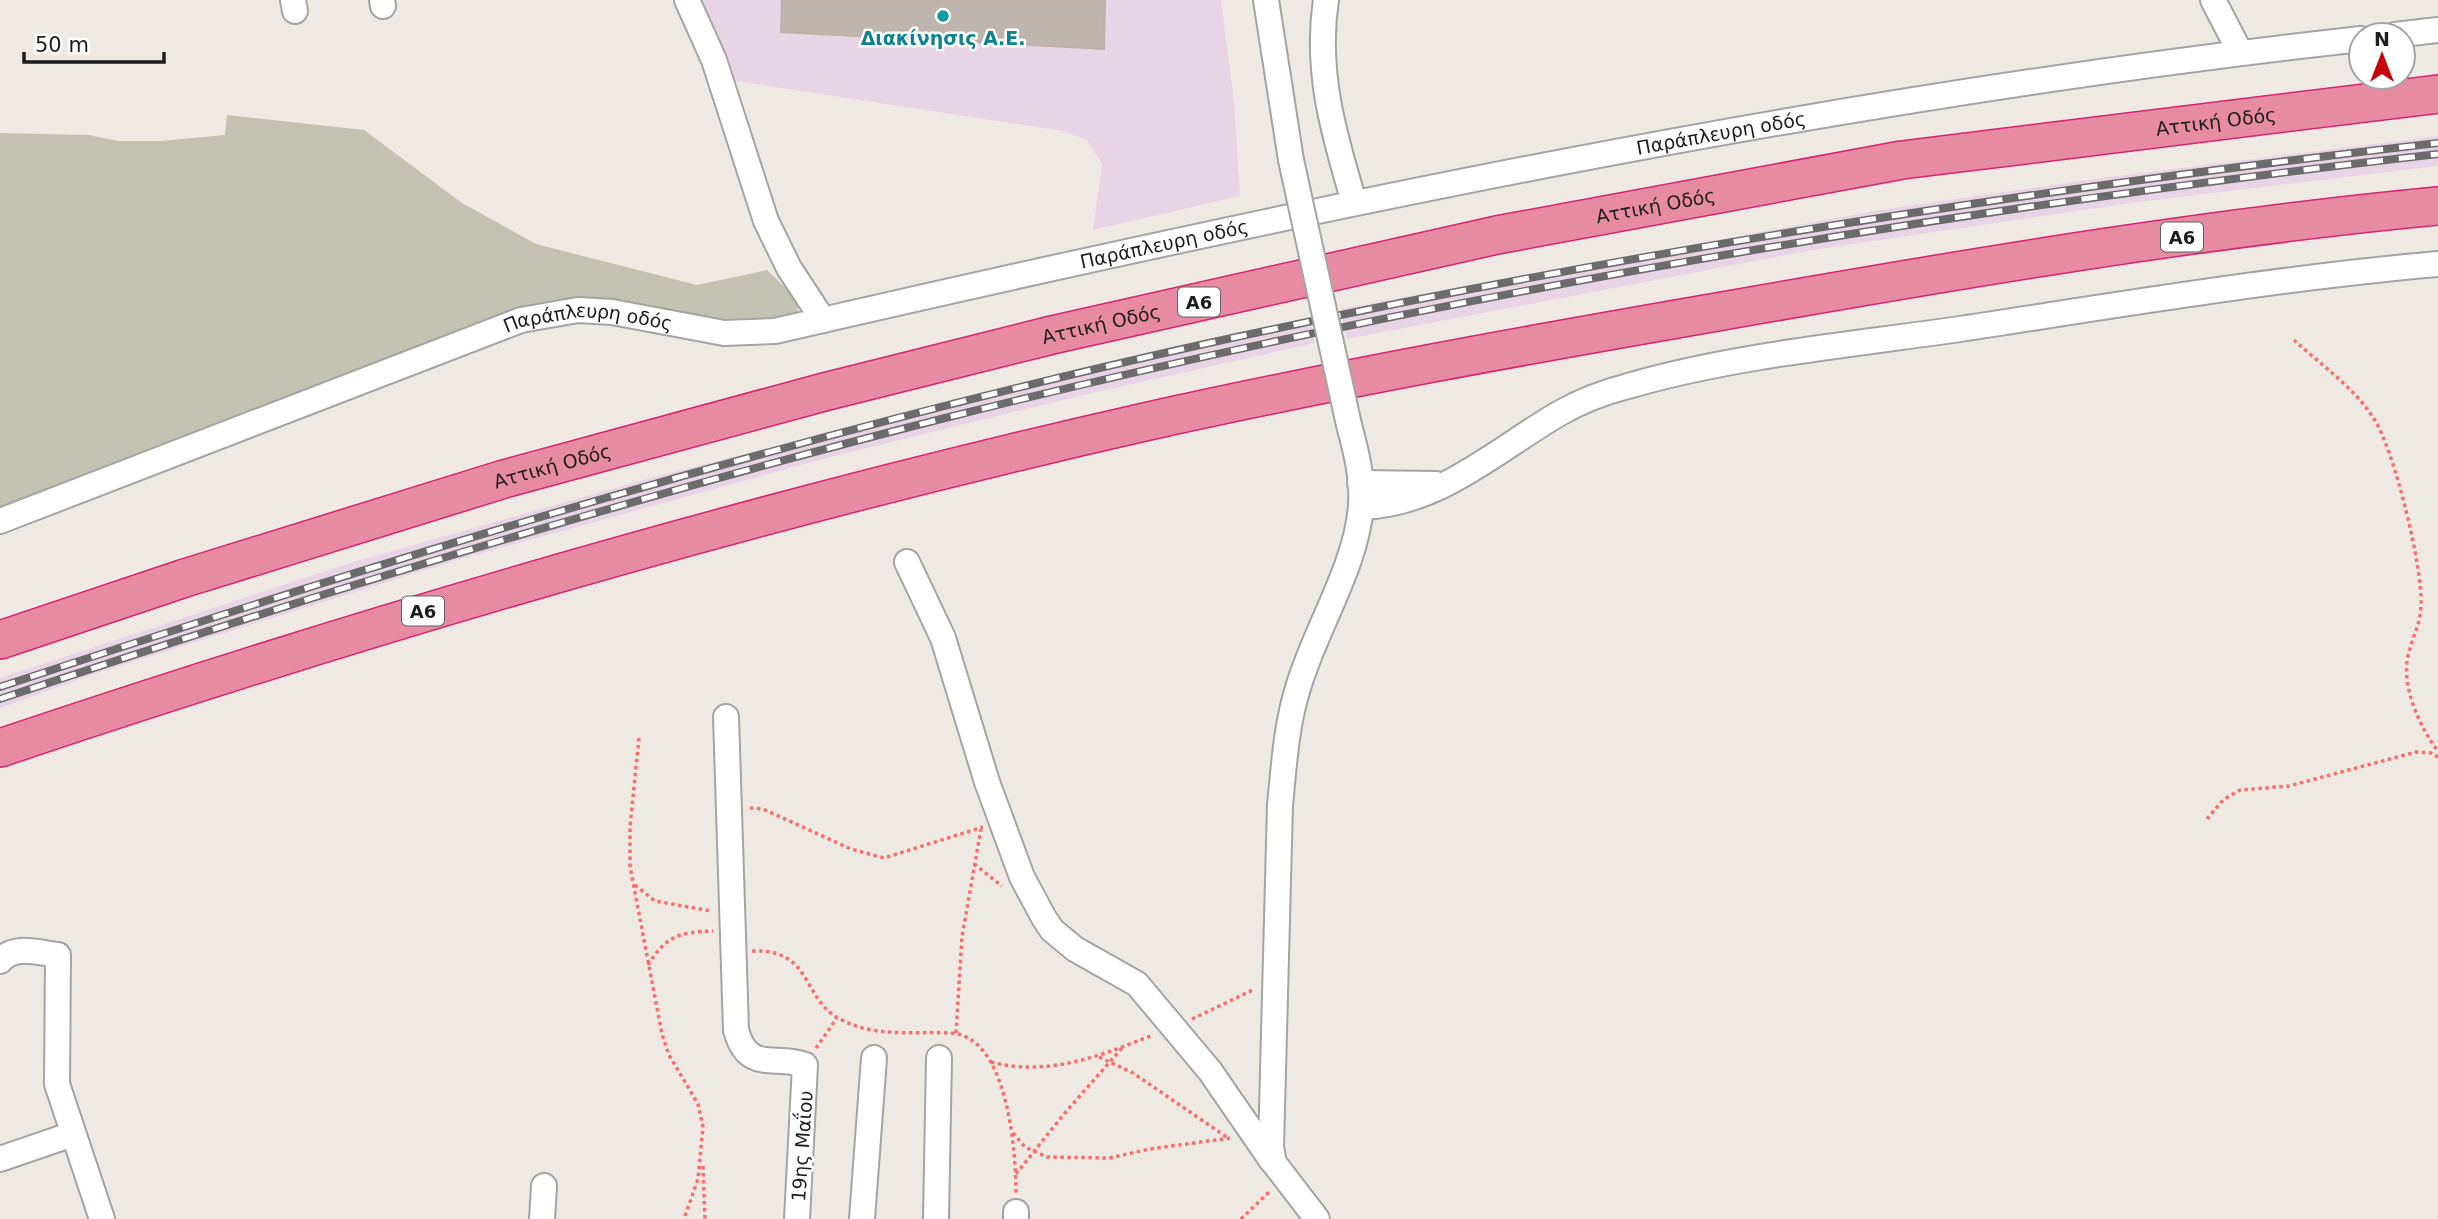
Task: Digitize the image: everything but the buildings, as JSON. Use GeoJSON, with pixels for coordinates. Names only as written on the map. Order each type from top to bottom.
{"type":"FeatureCollection","features":[{"type":"Feature","properties":{"kind":"highway","name":"Αττική Οδός"},"geometry":{"type":"LineString","coordinates":[[0,640],[185,578],[440,498],[824,392],[1052,335],[1497,235],[1902,160],[2438,94]]}},
{"type":"Feature","properties":{"kind":"highway","name":"Α6"},"geometry":{"type":"LineString","coordinates":[[0,748],[209,677],[533,579],[852,494],[1150,421],[1510,348],[1927,275],[2306,219],[2438,206]]}},
{"type":"Feature","properties":{"kind":"street"},"geometry":{"type":"LineString","coordinates":[[687,0],[722,84],[766,221],[789,268],[823,320]]}},
{"type":"Feature","properties":{"kind":"street"},"geometry":{"type":"LineString","coordinates":[[1266,0],[1291,160],[1349,425],[1361,495],[1348,558],[1298,687],[1291,716],[1280,805],[1271,1120],[1274,1163]]}},
{"type":"Feature","properties":{"kind":"street"},"geometry":{"type":"LineString","coordinates":[[1326,0],[1323,78],[1333,132],[1354,202]]}},
{"type":"Feature","properties":{"kind":"street"},"geometry":{"type":"LineString","coordinates":[[2213,0],[2239,52]]}},
{"type":"Feature","properties":{"kind":"street"},"geometry":{"type":"LineString","coordinates":[[2417,32],[2438,30]]}},
{"type":"Feature","properties":{"kind":"street","name":"Παράπλευρη οδός"},"geometry":{"type":"LineString","coordinates":[[0,521],[521,320],[578,310],[612,312],[724,333],[775,331],[1354,202],[1540,165],[1880,105],[2239,52],[2347,40]]}},
{"type":"Feature","properties":{"kind":"street"},"geometry":{"type":"LineString","coordinates":[[1361,495],[1442,484],[1469,472],[1562,412],[1591,398],[1689,372],[1787,354],[2279,281],[2438,264]]}},
{"type":"Feature","properties":{"kind":"street"},"geometry":{"type":"LineString","coordinates":[[907,562],[943,638],[992,825],[1052,930],[1075,949],[1137,984],[1210,1071],[1241,1137],[1274,1163],[1317,1219]]}},
{"type":"Feature","properties":{"kind":"street"},"geometry":{"type":"LineString","coordinates":[[726,717],[736,1030],[740,1045],[751,1056],[766,1062],[794,1061],[806,1068]]}},
{"type":"Feature","properties":{"kind":"street"},"geometry":{"type":"LineString","coordinates":[[0,961],[6,954],[23,950],[58,956],[57,1084],[102,1219]]}},
{"type":"Feature","properties":{"kind":"street"},"geometry":{"type":"LineString","coordinates":[[862,1219],[874,1058]]}},
{"type":"Feature","properties":{"kind":"street"},"geometry":{"type":"LineString","coordinates":[[936,1219],[939,1058]]}},
{"type":"Feature","properties":{"kind":"street","name":"19ης Μαΐου"},"geometry":{"type":"LineString","coordinates":[[797,1219],[806,1068]]}},
{"type":"Feature","properties":{"kind":"street"},"geometry":{"type":"LineString","coordinates":[[0,1159],[73,1134]]}},
{"type":"Feature","properties":{"kind":"street"},"geometry":{"type":"LineString","coordinates":[[542,1219],[544,1186]]}},
{"type":"Feature","properties":{"kind":"path"},"geometry":{"type":"LineString","coordinates":[[2294,340],[2361,402],[2375,420],[2388,450],[2421,581],[2421,608],[2407,671],[2417,712],[2438,751]]}},
{"type":"Feature","properties":{"kind":"path"},"geometry":{"type":"LineString","coordinates":[[639,738],[630,827],[633,884],[666,1044],[698,1104],[703,1127],[705,1219]]}},
{"type":"Feature","properties":{"kind":"path"},"geometry":{"type":"LineString","coordinates":[[2207,819],[2223,800],[2240,790],[2288,786],[2416,752],[2431,753],[2438,757]]}},
{"type":"Feature","properties":{"kind":"path"},"geometry":{"type":"LineString","coordinates":[[730,806],[763,809],[851,849],[884,858],[992,825]]}},
{"type":"Feature","properties":{"kind":"path"},"geometry":{"type":"LineString","coordinates":[[956,1034],[962,937],[992,825]]}},
{"type":"Feature","properties":{"kind":"path"},"geometry":{"type":"LineString","coordinates":[[633,884],[655,901],[695,906],[732,934],[764,950],[780,954],[797,966],[821,1002],[837,1018],[876,1033],[956,1034],[970,1039],[986,1052],[1012,1132],[1016,1215]]}},
{"type":"Feature","properties":{"kind":"path"},"geometry":{"type":"LineString","coordinates":[[648,965],[667,940],[690,932],[732,934]]}},
{"type":"Feature","properties":{"kind":"path"},"geometry":{"type":"LineString","coordinates":[[991,1062],[1009,1067],[1054,1067],[1097,1056],[1174,1027],[1276,979]]}},
{"type":"Feature","properties":{"kind":"path"},"geometry":{"type":"LineString","coordinates":[[806,1068],[837,1018]]}},
{"type":"Feature","properties":{"kind":"path"},"geometry":{"type":"LineString","coordinates":[[1016,1174],[1123,1047]]}},
{"type":"Feature","properties":{"kind":"path"},"geometry":{"type":"LineString","coordinates":[[1097,1056],[1133,1073],[1241,1137]]}},
{"type":"Feature","properties":{"kind":"path"},"geometry":{"type":"LineString","coordinates":[[1012,1132],[1025,1147],[1047,1157],[1109,1158],[1150,1149],[1241,1137]]}},
{"type":"Feature","properties":{"kind":"path"},"geometry":{"type":"LineString","coordinates":[[684,1219],[698,1179],[702,1157]]}},
{"type":"Feature","properties":{"kind":"path"},"geometry":{"type":"LineString","coordinates":[[1241,1219],[1267,1196],[1272,1185],[1274,1163]]}},
{"type":"Feature","properties":{"kind":"shaded area"},"geometry":{"type":"Polygon","coordinates":[[[697,0],[1221,0],[1234,102],[1240,196],[1093,230],[1102,164],[1087,140],[1063,131],[729,80],[697,0]]]}},
{"type":"Feature","properties":{"kind":"shaded area"},"geometry":{"type":"Polygon","coordinates":[[[227,115],[364,130],[462,203],[536,244],[697,285],[767,270],[793,295],[798,305],[798,316],[776,328],[575,304],[0,511],[0,133],[89,135],[118,141],[160,141],[225,135],[227,115]]]}},
{"type":"Feature","properties":{"kind":"shaded area"},"geometry":{"type":"Polygon","coordinates":[[[2438,136],[2438,166],[2131,203],[1807,251],[1347,339],[1340,309],[1886,209],[2101,178],[2438,136]]]}},
{"type":"Feature","properties":{"kind":"shaded area"},"geometry":{"type":"Polygon","coordinates":[[[1309,317],[1315,343],[1092,393],[830,457],[457,560],[94,674],[0,708],[0,678],[350,563],[658,476],[1066,373],[1309,317]]]}},
{"type":"Feature","properties":{"kind":"railway"},"geometry":{"type":"LineString","coordinates":[[0,687],[299,590],[751,457],[1055,378],[1209,343],[1514,281],[1821,227],[2283,161],[2438,143]]}},
{"type":"Feature","properties":{"kind":"railway"},"geometry":{"type":"LineString","coordinates":[[0,699],[237,622],[593,513],[833,447],[1136,372],[1505,295],[1691,261],[2064,202],[2438,154]]}},
{"type":"Feature","properties":{"kind":"place","name":"Διακίνησις Α.Ε."},"geometry":{"type":"Point","coordinates":[943,16]}}]}
